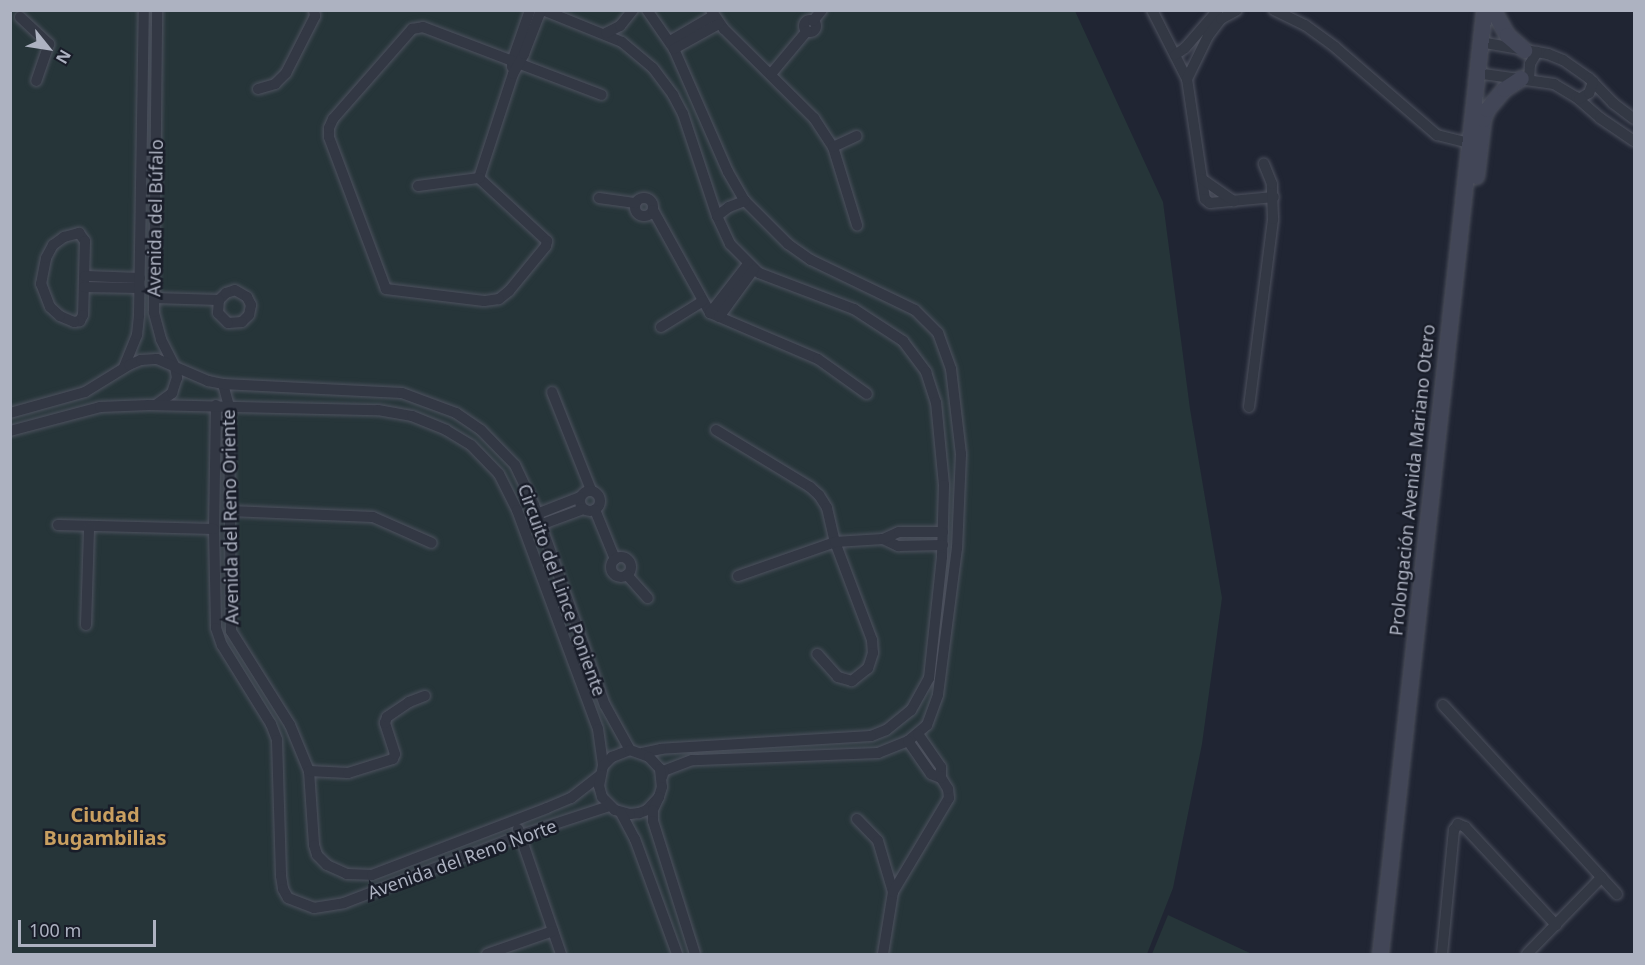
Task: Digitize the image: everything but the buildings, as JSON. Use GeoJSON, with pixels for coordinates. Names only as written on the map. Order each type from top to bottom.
{"type":"FeatureCollection","features":[{"type":"Feature","properties":{"kind":"street","name":"Avenida del Búfalo"},"geometry":{"type":"LineString","coordinates":[[124,368],[138,335],[144,10]]}},
{"type":"Feature","properties":{"kind":"street","name":"Avenida del Búfalo"},"geometry":{"type":"LineString","coordinates":[[157,10],[154,298],[158,333],[175,367]]}},
{"type":"Feature","properties":{"kind":"street"},"geometry":{"type":"LineString","coordinates":[[258,89],[275,84],[286,73],[315,16],[314,10]]}},
{"type":"Feature","properties":{"kind":"street"},"geometry":{"type":"LineString","coordinates":[[480,178],[515,67],[530,10]]}},
{"type":"Feature","properties":{"kind":"street"},"geometry":{"type":"LineString","coordinates":[[515,67],[542,10],[606,33],[632,48],[653,68],[673,95],[683,114],[717,216],[730,244],[751,266],[777,281],[868,316],[911,350],[926,372],[936,402],[942,451],[943,545],[929,678],[911,710],[886,730],[872,736],[838,740],[661,748],[642,753]]}},
{"type":"Feature","properties":{"kind":"street"},"geometry":{"type":"LineString","coordinates":[[606,33],[620,26],[633,10]]}},
{"type":"Feature","properties":{"kind":"street"},"geometry":{"type":"LineString","coordinates":[[647,10],[672,45],[728,172],[745,201],[788,244],[811,261],[915,310],[927,320],[944,344],[951,369],[962,484],[957,548],[938,695],[934,710],[918,734],[908,741],[878,753],[692,760],[664,771],[659,797],[653,810],[653,821],[694,954]]}},
{"type":"Feature","properties":{"kind":"street"},"geometry":{"type":"LineString","coordinates":[[771,74],[807,31],[805,22],[813,21],[822,10]]}},
{"type":"Feature","properties":{"kind":"street"},"geometry":{"type":"LineString","coordinates":[[1152,10],[1187,79],[1202,179],[1234,201],[1274,196]]}},
{"type":"Feature","properties":{"kind":"street"},"geometry":{"type":"LineString","coordinates":[[1175,55],[1185,48],[1218,10]]}},
{"type":"Feature","properties":{"kind":"street"},"geometry":{"type":"LineString","coordinates":[[1187,79],[1208,36],[1221,19],[1238,10]]}},
{"type":"Feature","properties":{"kind":"street"},"geometry":{"type":"LineString","coordinates":[[1274,10],[1305,25],[1335,47],[1437,135],[1469,143]]}},
{"type":"Feature","properties":{"kind":"street","name":"Prolongación Avenida Mariano Otero"},"geometry":{"type":"LineString","coordinates":[[1380,954],[1484,10]]}},
{"type":"Feature","properties":{"kind":"street"},"geometry":{"type":"LineString","coordinates":[[1493,10],[1507,35],[1530,51]]}},
{"type":"Feature","properties":{"kind":"street"},"geometry":{"type":"LineString","coordinates":[[18,16],[49,44],[50,48],[36,81]]}},
{"type":"Feature","properties":{"kind":"street"},"geometry":{"type":"LineString","coordinates":[[672,45],[714,17],[814,118],[833,147],[856,225]]}},
{"type":"Feature","properties":{"kind":"street"},"geometry":{"type":"LineString","coordinates":[[480,178],[547,241],[546,246],[509,291],[499,299],[484,301],[386,289],[329,137],[329,128],[333,119],[417,27],[423,27],[515,67],[602,95]]}},
{"type":"Feature","properties":{"kind":"street"},"geometry":{"type":"LineString","coordinates":[[1480,42],[1530,51],[1563,60],[1593,82],[1613,103],[1635,119]]}},
{"type":"Feature","properties":{"kind":"street"},"geometry":{"type":"LineString","coordinates":[[143,50],[156,50]]}},
{"type":"Feature","properties":{"kind":"street"},"geometry":{"type":"LineString","coordinates":[[1453,280],[1467,246],[1483,118],[1497,95],[1525,78],[1530,64],[1530,51]]}},
{"type":"Feature","properties":{"kind":"street"},"geometry":{"type":"LineString","coordinates":[[1476,73],[1525,78],[1554,84],[1579,99],[1600,118],[1635,141]]}},
{"type":"Feature","properties":{"kind":"street"},"geometry":{"type":"LineString","coordinates":[[1579,99],[1589,93],[1593,82]]}},
{"type":"Feature","properties":{"kind":"street"},"geometry":{"type":"LineString","coordinates":[[1600,118],[1605,108],[1613,103]]}},
{"type":"Feature","properties":{"kind":"street"},"geometry":{"type":"LineString","coordinates":[[833,147],[857,136]]}},
{"type":"Feature","properties":{"kind":"street"},"geometry":{"type":"LineString","coordinates":[[1249,407],[1272,238],[1274,196],[1264,164]]}},
{"type":"Feature","properties":{"kind":"street"},"geometry":{"type":"LineString","coordinates":[[418,186],[480,178]]}},
{"type":"Feature","properties":{"kind":"street"},"geometry":{"type":"LineString","coordinates":[[599,198],[636,203],[640,199],[648,199],[703,301],[714,315],[818,359],[867,394]]}},
{"type":"Feature","properties":{"kind":"street"},"geometry":{"type":"LineString","coordinates":[[717,216],[729,207],[745,201]]}},
{"type":"Feature","properties":{"kind":"street"},"geometry":{"type":"LineString","coordinates":[[79,233],[85,241],[84,282],[83,315],[77,322],[60,316],[50,307],[43,294],[41,275],[46,258],[53,245],[69,234],[79,233]]}},
{"type":"Feature","properties":{"kind":"street"},"geometry":{"type":"LineString","coordinates":[[714,315],[751,266]]}},
{"type":"Feature","properties":{"kind":"street"},"geometry":{"type":"LineString","coordinates":[[84,282],[140,283]]}},
{"type":"Feature","properties":{"kind":"street"},"geometry":{"type":"LineString","coordinates":[[154,298],[219,300]]}},
{"type":"Feature","properties":{"kind":"street"},"geometry":{"type":"LineString","coordinates":[[661,327],[703,301]]}},
{"type":"Feature","properties":{"kind":"street"},"geometry":{"type":"LineString","coordinates":[[138,335],[158,333]]}},
{"type":"Feature","properties":{"kind":"street","name":"Circuito del Lince Poniente"},"geometry":{"type":"LineString","coordinates":[[10,413],[85,392],[141,360],[157,359],[208,381],[223,384],[402,393],[456,413],[481,430],[515,465],[538,519],[599,690],[630,750]]}},
{"type":"Feature","properties":{"kind":"street"},"geometry":{"type":"LineString","coordinates":[[150,405],[160,403],[172,393],[177,383],[175,367]]}},
{"type":"Feature","properties":{"kind":"street","name":"Avenida del Reno Oriente"},"geometry":{"type":"LineString","coordinates":[[223,384],[229,407],[231,630],[290,725],[309,771],[314,845],[317,855],[327,865],[347,874],[372,875]]}},
{"type":"Feature","properties":{"kind":"street"},"geometry":{"type":"LineString","coordinates":[[538,519],[589,509],[600,500],[598,494],[591,490],[552,392]]}},
{"type":"Feature","properties":{"kind":"street","name":"Circuito del Lince Poniente"},"geometry":{"type":"LineString","coordinates":[[10,431],[100,407],[150,405],[378,410],[412,416],[446,430],[471,445],[498,474],[517,510],[598,729],[602,771]]}},
{"type":"Feature","properties":{"kind":"street","name":"Avenida del Reno Oriente"},"geometry":{"type":"LineString","coordinates":[[216,405],[214,529],[215,620],[218,636],[277,740],[283,889],[292,901],[314,908]]}},
{"type":"Feature","properties":{"kind":"street"},"geometry":{"type":"LineString","coordinates":[[716,430],[819,495],[827,508],[835,542],[872,640],[873,654],[868,668],[852,681],[838,677],[817,654]]}},
{"type":"Feature","properties":{"kind":"street"},"geometry":{"type":"LineString","coordinates":[[538,519],[591,490]]}},
{"type":"Feature","properties":{"kind":"street"},"geometry":{"type":"LineString","coordinates":[[580,497],[589,509],[615,559],[611,566],[614,574],[622,577],[627,575],[648,598]]}},
{"type":"Feature","properties":{"kind":"street"},"geometry":{"type":"LineString","coordinates":[[230,511],[373,517],[432,543]]}},
{"type":"Feature","properties":{"kind":"street"},"geometry":{"type":"LineString","coordinates":[[58,525],[214,529]]}},
{"type":"Feature","properties":{"kind":"street"},"geometry":{"type":"LineString","coordinates":[[86,625],[88,527]]}},
{"type":"Feature","properties":{"kind":"street"},"geometry":{"type":"LineString","coordinates":[[738,576],[835,542],[883,539],[899,532],[943,532]]}},
{"type":"Feature","properties":{"kind":"street"},"geometry":{"type":"LineString","coordinates":[[883,539],[898,546],[943,545]]}},
{"type":"Feature","properties":{"kind":"street"},"geometry":{"type":"LineString","coordinates":[[309,771],[343,774],[393,759],[395,754],[386,723],[387,717],[409,702],[425,696]]}},
{"type":"Feature","properties":{"kind":"street"},"geometry":{"type":"LineString","coordinates":[[1443,705],[1617,894]]}},
{"type":"Feature","properties":{"kind":"street"},"geometry":{"type":"LineString","coordinates":[[883,954],[892,892],[948,800],[948,789],[941,778],[941,767],[918,734]]}},
{"type":"Feature","properties":{"kind":"street"},"geometry":{"type":"LineString","coordinates":[[908,741],[931,774],[941,778]]}},
{"type":"Feature","properties":{"kind":"street"},"geometry":{"type":"LineString","coordinates":[[659,797],[647,810],[639,813],[621,813],[609,806],[599,786],[602,771],[612,757],[630,750],[642,753],[655,762],[662,777]]}},
{"type":"Feature","properties":{"kind":"street","name":"Avenida del Reno Norte"},"geometry":{"type":"LineString","coordinates":[[372,875],[571,798],[602,771]]}},
{"type":"Feature","properties":{"kind":"street","name":"Avenida del Reno Norte"},"geometry":{"type":"LineString","coordinates":[[314,908],[344,903],[520,835],[609,806]]}},
{"type":"Feature","properties":{"kind":"street"},"geometry":{"type":"LineString","coordinates":[[621,813],[635,839],[677,954]]}},
{"type":"Feature","properties":{"kind":"street"},"geometry":{"type":"LineString","coordinates":[[857,819],[878,841],[892,892]]}},
{"type":"Feature","properties":{"kind":"street"},"geometry":{"type":"LineString","coordinates":[[515,820],[561,954]]}},
{"type":"Feature","properties":{"kind":"street"},"geometry":{"type":"LineString","coordinates":[[1442,954],[1454,830],[1458,824],[1465,827],[1556,925]]}},
{"type":"Feature","properties":{"kind":"street"},"geometry":{"type":"LineString","coordinates":[[885,862],[907,866]]}},
{"type":"Feature","properties":{"kind":"street"},"geometry":{"type":"LineString","coordinates":[[389,868],[395,883]]}},
{"type":"Feature","properties":{"kind":"street"},"geometry":{"type":"LineString","coordinates":[[1527,954],[1602,877]]}},
{"type":"Feature","properties":{"kind":"street"},"geometry":{"type":"LineString","coordinates":[[487,954],[553,931]]}},
{"type":"Feature","properties":{"kind":"shaded area"},"geometry":{"type":"Polygon","coordinates":[[[10,11],[1075,11],[1163,202],[1190,409],[1222,598],[1202,744],[1173,888],[1147,954],[11,954],[10,11]]]}},
{"type":"Feature","properties":{"kind":"shaded area"},"geometry":{"type":"Polygon","coordinates":[[[1168,915],[1252,954],[1152,954],[1168,915]]]}},
{"type":"Feature","properties":{"kind":"district","name":"Ciudad Bugambilias"},"geometry":{"type":"Point","coordinates":[105,826]}}]}
